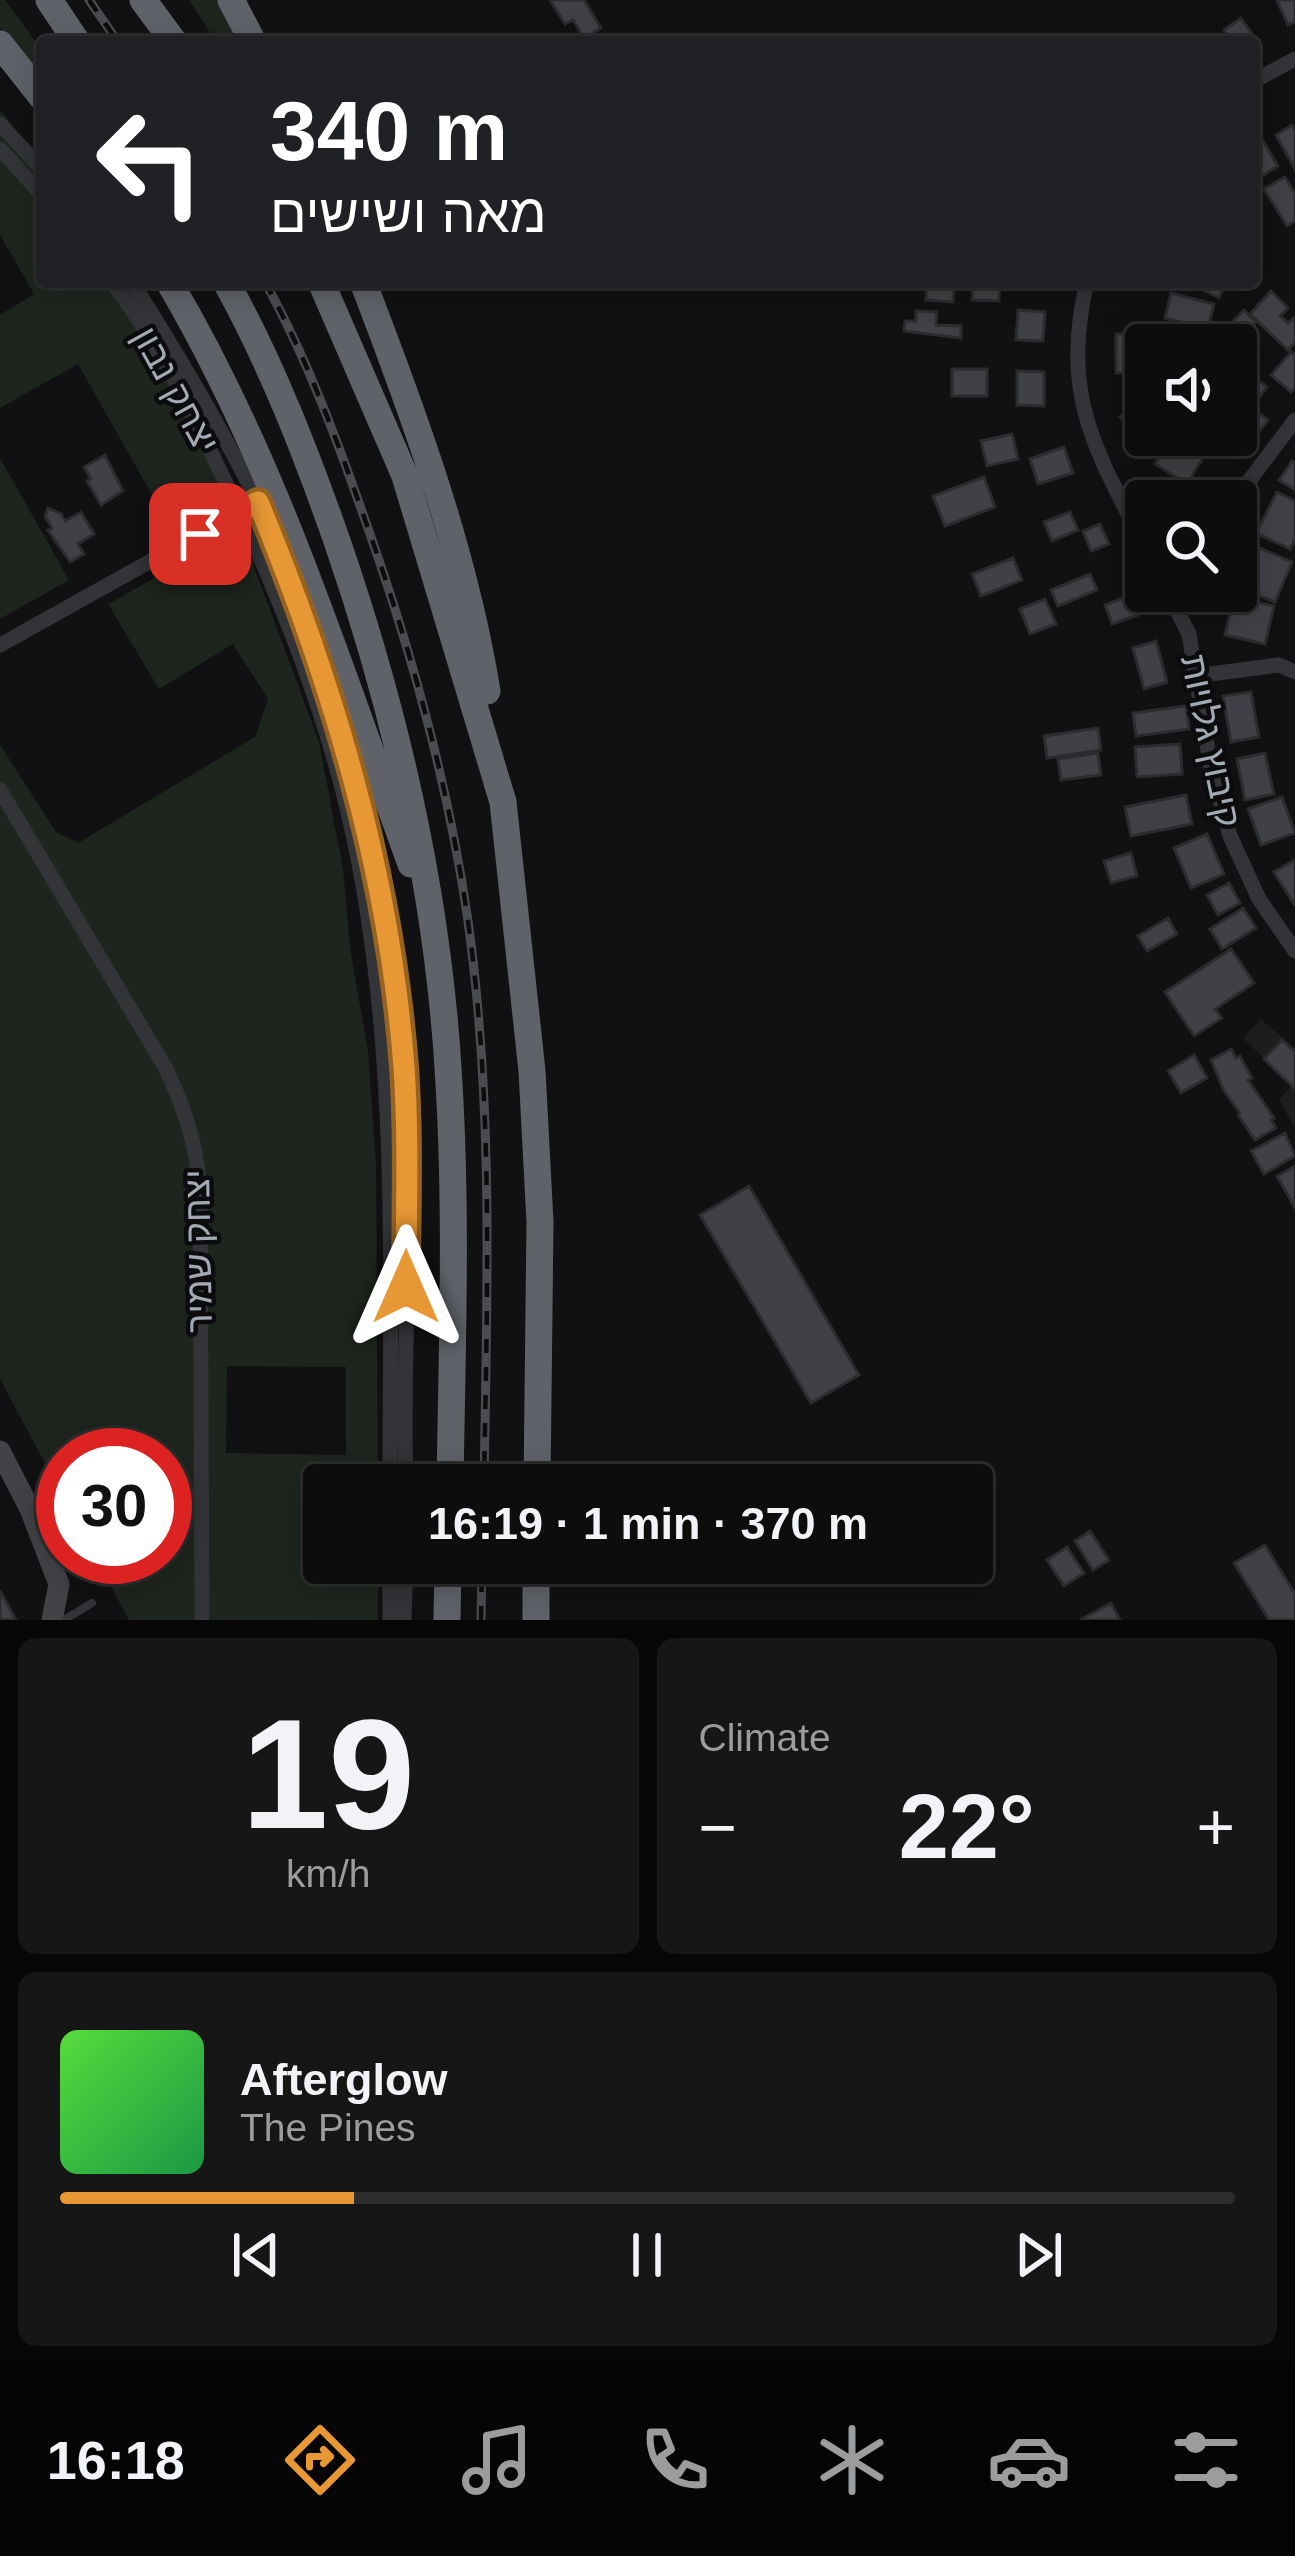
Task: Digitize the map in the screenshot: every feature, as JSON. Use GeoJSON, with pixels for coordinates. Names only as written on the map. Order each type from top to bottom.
{"type":"FeatureCollection","features":[{"type":"Feature","properties":{"kind":"highway"},"geometry":{"type":"LineString","coordinates":[[49,0],[73,36]]}},
{"type":"Feature","properties":{"kind":"highway"},"geometry":{"type":"LineString","coordinates":[[143,0],[170,36]]}},
{"type":"Feature","properties":{"kind":"highway"},"geometry":{"type":"LineString","coordinates":[[230,0],[250,36]]}},
{"type":"Feature","properties":{"kind":"highway"},"geometry":{"type":"LineString","coordinates":[[0,44],[36,89]]}},
{"type":"Feature","properties":{"kind":"highway"},"geometry":{"type":"LineString","coordinates":[[173,288],[213,356],[250,434],[434,928]]}},
{"type":"Feature","properties":{"kind":"highway"},"geometry":{"type":"LineString","coordinates":[[229,288],[302,443],[360,608],[406,770],[434,928],[446,1039],[453,1168],[450,1464]]}},
{"type":"Feature","properties":{"kind":"highway"},"geometry":{"type":"LineString","coordinates":[[324,288],[405,476],[503,802]]}},
{"type":"Feature","properties":{"kind":"highway"},"geometry":{"type":"LineString","coordinates":[[364,288],[436,481],[487,685],[532,1071],[540,1222],[537,1464]]}},
{"type":"Feature","properties":{"kind":"highway"},"geometry":{"type":"LineString","coordinates":[[447,1620],[448,1584]]}},
{"type":"Feature","properties":{"kind":"highway"},"geometry":{"type":"LineString","coordinates":[[536,1584],[536,1620]]}},
{"type":"Feature","properties":{"kind":"street"},"geometry":{"type":"LineString","coordinates":[[1260,78],[1295,59]]}},
{"type":"Feature","properties":{"kind":"street"},"geometry":{"type":"LineString","coordinates":[[0,124],[36,163]]}},
{"type":"Feature","properties":{"kind":"street"},"geometry":{"type":"LineString","coordinates":[[0,149],[36,188]]}},
{"type":"Feature","properties":{"kind":"street","name":"יצחק נבון"},"geometry":{"type":"LineString","coordinates":[[116,288],[165,361],[266,565],[310,687],[354,836],[370,927],[390,1157],[390,1464]]}},
{"type":"Feature","properties":{"kind":"street"},"geometry":{"type":"LineString","coordinates":[[136,288],[258,502],[330,691],[370,839],[393,964],[404,1070],[406,1464]]}},
{"type":"Feature","properties":{"kind":"street"},"geometry":{"type":"LineString","coordinates":[[1086,288],[1076,330],[1078,394],[1101,460],[1125,506]]}},
{"type":"Feature","properties":{"kind":"street"},"geometry":{"type":"LineString","coordinates":[[1250,480],[1295,420]]}},
{"type":"Feature","properties":{"kind":"street"},"geometry":{"type":"LineString","coordinates":[[0,645],[258,502]]}},
{"type":"Feature","properties":{"kind":"street","name":"קיבוץ גלויות"},"geometry":{"type":"LineString","coordinates":[[1178,612],[1189,634],[1210,763],[1230,836],[1259,899],[1295,951]]}},
{"type":"Feature","properties":{"kind":"street"},"geometry":{"type":"LineString","coordinates":[[1195,676],[1280,665],[1295,672]]}},
{"type":"Feature","properties":{"kind":"street","name":"יצחק שמיר"},"geometry":{"type":"LineString","coordinates":[[0,790],[165,1066],[195,1142],[200,1185],[202,1620]]}},
{"type":"Feature","properties":{"kind":"street"},"geometry":{"type":"LineString","coordinates":[[0,1451],[30,1509],[59,1583],[52,1620]]}},
{"type":"Feature","properties":{"kind":"street"},"geometry":{"type":"LineString","coordinates":[[390,1584],[390,1620]]}},
{"type":"Feature","properties":{"kind":"street"},"geometry":{"type":"LineString","coordinates":[[404,1620],[405,1584]]}},
{"type":"Feature","properties":{"kind":"lane"},"geometry":{"type":"LineString","coordinates":[[64,1620],[92,1603]]}},
{"type":"Feature","properties":{"kind":"shaded area"},"geometry":{"type":"Polygon","coordinates":[[[0,0],[5,0],[36,42],[36,70],[0,27],[0,0]]]}},
{"type":"Feature","properties":{"kind":"shaded area"},"geometry":{"type":"Polygon","coordinates":[[[189,0],[220,0],[239,36],[212,36],[189,0]]]}},
{"type":"Feature","properties":{"kind":"shaded area"},"geometry":{"type":"Polygon","coordinates":[[[0,110],[36,155],[36,288],[128,288],[227,497],[169,525],[78,364],[0,408],[0,315],[34,294],[0,235],[0,110]]]}},
{"type":"Feature","properties":{"kind":"shaded area"},"geometry":{"type":"Polygon","coordinates":[[[0,458],[69,580],[0,619],[0,458]]]}},
{"type":"Feature","properties":{"kind":"shaded area"},"geometry":{"type":"Polygon","coordinates":[[[240,529],[319,742],[343,869],[350,948],[368,1052],[376,1163],[378,1464],[303,1464],[303,1584],[378,1584],[378,1620],[129,1620],[110,1584],[192,1584],[192,1428],[36,1428],[36,1446],[0,1379],[0,745],[56,832],[78,843],[255,737],[268,699],[233,644],[159,689],[108,604],[240,529]],[[227,1366],[226,1453],[346,1455],[346,1367],[227,1366]]]}},
{"type":"Feature","properties":{"kind":"shaded area"},"geometry":{"type":"Polygon","coordinates":[[[1261,1019],[1295,1048],[1295,1128],[1279,1100],[1291,1085],[1243,1038],[1261,1019]]]}},
{"type":"Feature","properties":{"kind":"building"},"geometry":{"type":"Polygon","coordinates":[[[550,0],[584,0],[601,28],[583,36],[573,20],[565,24],[550,0]]]}},
{"type":"Feature","properties":{"kind":"building"},"geometry":{"type":"Polygon","coordinates":[[[1277,0],[1295,0],[1295,22],[1288,25],[1277,0]]]}},
{"type":"Feature","properties":{"kind":"building"},"geometry":{"type":"Polygon","coordinates":[[[1241,18],[1254,36],[1228,36],[1224,30],[1241,18]]]}},
{"type":"Feature","properties":{"kind":"building"},"geometry":{"type":"Polygon","coordinates":[[[1292,125],[1295,131],[1295,169],[1276,135],[1292,125]]]}},
{"type":"Feature","properties":{"kind":"building"},"geometry":{"type":"Polygon","coordinates":[[[1260,136],[1278,166],[1260,177],[1260,136]]]}},
{"type":"Feature","properties":{"kind":"building"},"geometry":{"type":"Polygon","coordinates":[[[1285,177],[1295,194],[1295,221],[1287,226],[1264,189],[1285,177]]]}},
{"type":"Feature","properties":{"kind":"building"},"geometry":{"type":"Polygon","coordinates":[[[927,288],[954,288],[953,302],[926,300],[927,288]]]}},
{"type":"Feature","properties":{"kind":"building"},"geometry":{"type":"Polygon","coordinates":[[[973,288],[1000,288],[999,301],[972,300],[973,288]]]}},
{"type":"Feature","properties":{"kind":"building"},"geometry":{"type":"Polygon","coordinates":[[[1199,288],[1224,288],[1219,298],[1199,288]]]}},
{"type":"Feature","properties":{"kind":"building"},"geometry":{"type":"Polygon","coordinates":[[[1271,291],[1288,308],[1280,316],[1288,323],[1295,317],[1295,342],[1288,350],[1250,314],[1271,291]]]}},
{"type":"Feature","properties":{"kind":"building"},"geometry":{"type":"Polygon","coordinates":[[[1171,293],[1214,304],[1209,324],[1165,318],[1171,293]]]}},
{"type":"Feature","properties":{"kind":"building"},"geometry":{"type":"Polygon","coordinates":[[[1018,310],[1045,312],[1043,341],[1016,340],[1018,310]]]}},
{"type":"Feature","properties":{"kind":"building"},"geometry":{"type":"Polygon","coordinates":[[[1244,310],[1256,322],[1238,324],[1234,320],[1244,310]]]}},
{"type":"Feature","properties":{"kind":"building"},"geometry":{"type":"Polygon","coordinates":[[[916,311],[937,312],[936,325],[961,326],[961,338],[904,331],[905,321],[916,321],[916,311]]]}},
{"type":"Feature","properties":{"kind":"building"},"geometry":{"type":"Polygon","coordinates":[[[1116,334],[1125,334],[1125,373],[1116,373],[1116,334]]]}},
{"type":"Feature","properties":{"kind":"building"},"geometry":{"type":"Polygon","coordinates":[[[1291,352],[1295,355],[1295,388],[1291,392],[1271,375],[1291,352]]]}},
{"type":"Feature","properties":{"kind":"building"},"geometry":{"type":"Polygon","coordinates":[[[952,369],[987,369],[987,396],[952,396],[952,369]]]}},
{"type":"Feature","properties":{"kind":"building"},"geometry":{"type":"Polygon","coordinates":[[[1017,371],[1044,372],[1044,406],[1017,405],[1017,371]]]}},
{"type":"Feature","properties":{"kind":"building"},"geometry":{"type":"Polygon","coordinates":[[[1257,380],[1267,387],[1257,400],[1257,380]]]}},
{"type":"Feature","properties":{"kind":"building"},"geometry":{"type":"Polygon","coordinates":[[[1257,412],[1268,420],[1257,435],[1257,412]]]}},
{"type":"Feature","properties":{"kind":"building"},"geometry":{"type":"Polygon","coordinates":[[[1012,434],[1018,459],[987,466],[981,441],[1012,434]]]}},
{"type":"Feature","properties":{"kind":"building"},"geometry":{"type":"Polygon","coordinates":[[[1064,447],[1073,473],[1038,484],[1030,459],[1064,447]]]}},
{"type":"Feature","properties":{"kind":"building"},"geometry":{"type":"Polygon","coordinates":[[[105,455],[123,491],[101,505],[84,467],[105,455]]]}},
{"type":"Feature","properties":{"kind":"building"},"geometry":{"type":"Polygon","coordinates":[[[1160,456],[1203,458],[1189,480],[1181,480],[1155,464],[1160,456]]]}},
{"type":"Feature","properties":{"kind":"building"},"geometry":{"type":"Polygon","coordinates":[[[1295,463],[1295,490],[1279,480],[1295,463]]]}},
{"type":"Feature","properties":{"kind":"building"},"geometry":{"type":"Polygon","coordinates":[[[984,477],[995,507],[945,526],[933,496],[984,477]]]}},
{"type":"Feature","properties":{"kind":"building"},"geometry":{"type":"Polygon","coordinates":[[[1277,492],[1295,501],[1295,539],[1290,549],[1257,531],[1277,492]]]}},
{"type":"Feature","properties":{"kind":"building"},"geometry":{"type":"Polygon","coordinates":[[[48,508],[65,521],[81,512],[94,534],[78,544],[84,554],[70,562],[48,530],[52,528],[45,516],[48,508]]]}},
{"type":"Feature","properties":{"kind":"building"},"geometry":{"type":"Polygon","coordinates":[[[1070,512],[1078,530],[1052,541],[1044,522],[1070,512]]]}},
{"type":"Feature","properties":{"kind":"building"},"geometry":{"type":"Polygon","coordinates":[[[1100,524],[1109,544],[1091,551],[1083,531],[1100,524]]]}},
{"type":"Feature","properties":{"kind":"building"},"geometry":{"type":"Polygon","coordinates":[[[1257,547],[1292,562],[1275,602],[1257,595],[1257,547]]]}},
{"type":"Feature","properties":{"kind":"building"},"geometry":{"type":"Polygon","coordinates":[[[1013,558],[1022,580],[981,596],[972,574],[1013,558]]]}},
{"type":"Feature","properties":{"kind":"building"},"geometry":{"type":"Polygon","coordinates":[[[1090,574],[1097,590],[1058,606],[1051,590],[1090,574]]]}},
{"type":"Feature","properties":{"kind":"building"},"geometry":{"type":"Polygon","coordinates":[[[1125,597],[1125,612],[1138,615],[1112,624],[1105,605],[1125,597]]]}},
{"type":"Feature","properties":{"kind":"building"},"geometry":{"type":"Polygon","coordinates":[[[1045,599],[1056,624],[1030,634],[1020,609],[1045,599]]]}},
{"type":"Feature","properties":{"kind":"building"},"geometry":{"type":"Polygon","coordinates":[[[1257,602],[1274,606],[1265,644],[1225,635],[1230,612],[1257,612],[1257,602]]]}},
{"type":"Feature","properties":{"kind":"building"},"geometry":{"type":"Polygon","coordinates":[[[1156,641],[1167,682],[1144,689],[1133,648],[1156,641]]]}},
{"type":"Feature","properties":{"kind":"building"},"geometry":{"type":"Polygon","coordinates":[[[1251,692],[1259,737],[1231,742],[1223,696],[1251,692]]]}},
{"type":"Feature","properties":{"kind":"building"},"geometry":{"type":"Polygon","coordinates":[[[1186,706],[1189,729],[1136,736],[1133,713],[1186,706]]]}},
{"type":"Feature","properties":{"kind":"building"},"geometry":{"type":"Polygon","coordinates":[[[1098,728],[1101,750],[1047,758],[1044,736],[1098,728]]]}},
{"type":"Feature","properties":{"kind":"building"},"geometry":{"type":"Polygon","coordinates":[[[1180,744],[1182,774],[1137,777],[1135,747],[1180,744]]]}},
{"type":"Feature","properties":{"kind":"building"},"geometry":{"type":"Polygon","coordinates":[[[1098,753],[1101,775],[1061,780],[1058,759],[1098,753]]]}},
{"type":"Feature","properties":{"kind":"building"},"geometry":{"type":"Polygon","coordinates":[[[1265,753],[1274,794],[1245,800],[1237,759],[1265,753]]]}},
{"type":"Feature","properties":{"kind":"building"},"geometry":{"type":"Polygon","coordinates":[[[1186,795],[1192,824],[1131,836],[1125,807],[1186,795]]]}},
{"type":"Feature","properties":{"kind":"building"},"geometry":{"type":"Polygon","coordinates":[[[1282,797],[1295,833],[1261,845],[1248,809],[1282,797]]]}},
{"type":"Feature","properties":{"kind":"building"},"geometry":{"type":"Polygon","coordinates":[[[1207,834],[1224,874],[1191,888],[1174,848],[1207,834]]]}},
{"type":"Feature","properties":{"kind":"building"},"geometry":{"type":"Polygon","coordinates":[[[1131,853],[1137,876],[1111,883],[1104,861],[1131,853]]]}},
{"type":"Feature","properties":{"kind":"building"},"geometry":{"type":"Polygon","coordinates":[[[1295,860],[1295,903],[1294,904],[1274,872],[1295,860]]]}},
{"type":"Feature","properties":{"kind":"building"},"geometry":{"type":"Polygon","coordinates":[[[1229,883],[1240,903],[1218,915],[1207,895],[1229,883]]]}},
{"type":"Feature","properties":{"kind":"building"},"geometry":{"type":"Polygon","coordinates":[[[1243,908],[1256,928],[1222,949],[1210,929],[1243,908]]]}},
{"type":"Feature","properties":{"kind":"building"},"geometry":{"type":"Polygon","coordinates":[[[1168,918],[1177,934],[1147,951],[1138,936],[1168,918]]]}},
{"type":"Feature","properties":{"kind":"building"},"geometry":{"type":"Polygon","coordinates":[[[1231,949],[1254,983],[1215,1009],[1222,1018],[1194,1036],[1165,992],[1231,949]]]}},
{"type":"Feature","properties":{"kind":"building"},"geometry":{"type":"Polygon","coordinates":[[[1282,1040],[1295,1052],[1295,1089],[1264,1059],[1282,1040]]]}},
{"type":"Feature","properties":{"kind":"building"},"geometry":{"type":"Polygon","coordinates":[[[1231,1049],[1236,1058],[1240,1056],[1252,1078],[1248,1080],[1274,1118],[1276,1128],[1255,1140],[1211,1060],[1231,1049]]]}},
{"type":"Feature","properties":{"kind":"building"},"geometry":{"type":"Polygon","coordinates":[[[1194,1055],[1207,1078],[1181,1093],[1168,1071],[1194,1055]]]}},
{"type":"Feature","properties":{"kind":"building"},"geometry":{"type":"Polygon","coordinates":[[[1285,1133],[1295,1156],[1264,1174],[1251,1151],[1285,1133]]]}},
{"type":"Feature","properties":{"kind":"building"},"geometry":{"type":"Polygon","coordinates":[[[1295,1166],[1295,1208],[1277,1176],[1295,1166]]]}},
{"type":"Feature","properties":{"kind":"building"},"geometry":{"type":"Polygon","coordinates":[[[749,1186],[859,1375],[811,1403],[700,1215],[749,1186]]]}},
{"type":"Feature","properties":{"kind":"building"},"geometry":{"type":"Polygon","coordinates":[[[1090,1531],[1109,1560],[1093,1570],[1075,1541],[1090,1531]]]}},
{"type":"Feature","properties":{"kind":"building"},"geometry":{"type":"Polygon","coordinates":[[[1265,1545],[1295,1594],[1295,1620],[1269,1620],[1234,1563],[1265,1545]]]}},
{"type":"Feature","properties":{"kind":"building"},"geometry":{"type":"Polygon","coordinates":[[[1067,1547],[1084,1573],[1064,1586],[1047,1560],[1067,1547]]]}},
{"type":"Feature","properties":{"kind":"building"},"geometry":{"type":"Polygon","coordinates":[[[0,1591],[16,1620],[0,1620],[0,1591]]]}},
{"type":"Feature","properties":{"kind":"building"},"geometry":{"type":"Polygon","coordinates":[[[1111,1603],[1120,1620],[1080,1620],[1111,1603]]]}},
{"type":"Feature","properties":{"kind":"railway"},"geometry":{"type":"LineString","coordinates":[[89,0],[114,36]]}},
{"type":"Feature","properties":{"kind":"railway"},"geometry":{"type":"LineString","coordinates":[[268,288],[323,406],[386,581],[451,822],[468,921],[482,1062],[487,1273],[484,1464]]}},
{"type":"Feature","properties":{"kind":"railway"},"geometry":{"type":"LineString","coordinates":[[481,1620],[482,1584]]}},
{"type":"Feature","properties":{"kind":"route"},"geometry":{"type":"LineString","coordinates":[[200,534],[258,502],[330,691],[370,839],[393,964],[404,1070],[406,1287]]}}]}
